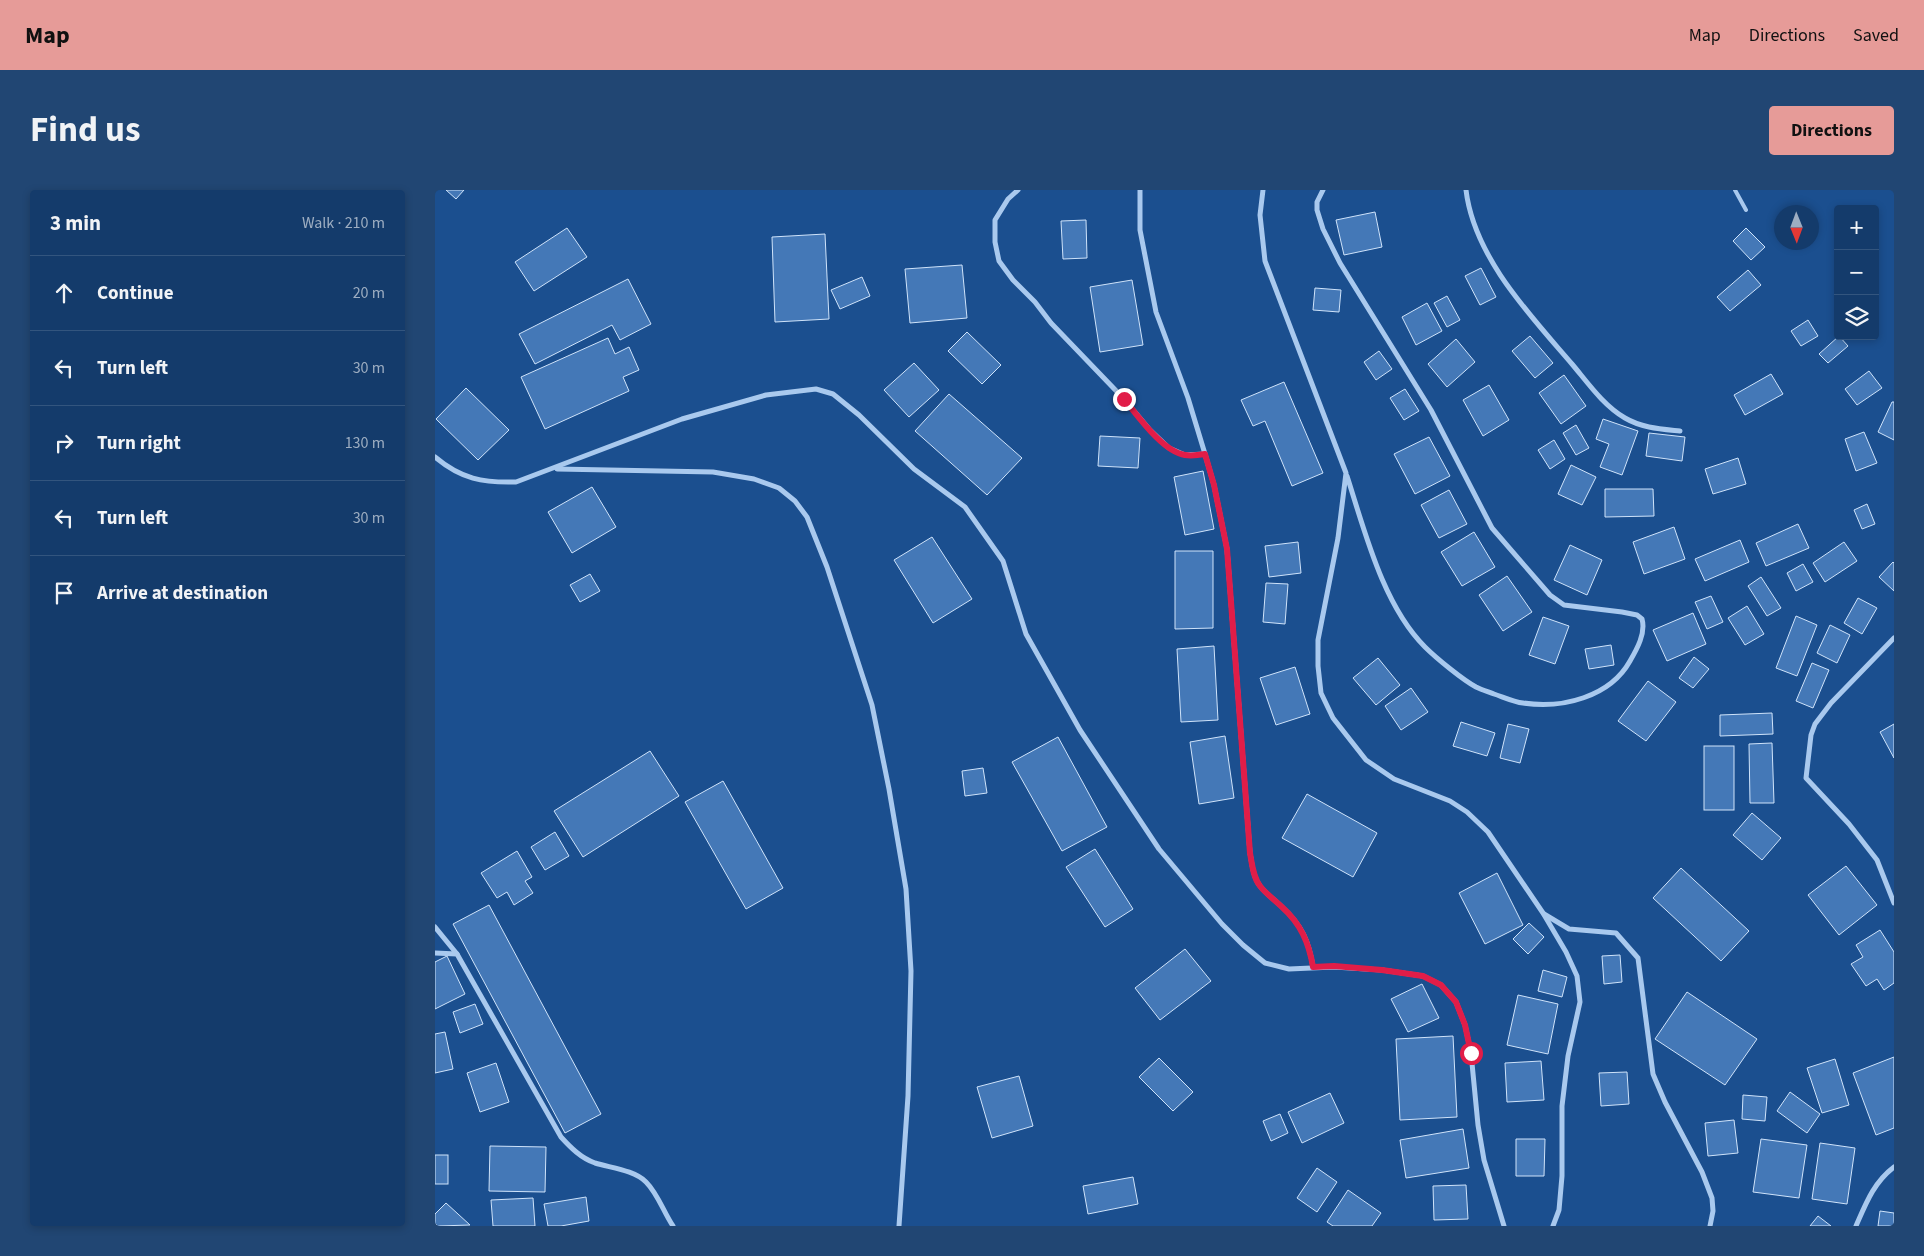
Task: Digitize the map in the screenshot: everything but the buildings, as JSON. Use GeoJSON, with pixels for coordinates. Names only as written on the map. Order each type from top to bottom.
{"type":"FeatureCollection","features":[{"type":"Feature","properties":{"kind":"street"},"geometry":{"type":"LineString","coordinates":[[1018,190],[1008,199],[995,220],[995,242],[999,261],[1051,323],[1169,448],[1185,455],[1205,454]]}},
{"type":"Feature","properties":{"kind":"street"},"geometry":{"type":"LineString","coordinates":[[1140,190],[1140,230],[1156,312],[1188,398],[1205,454],[1214,485],[1227,549],[1250,853],[1253,871],[1259,885],[1302,929],[1310,948],[1313,967]]}},
{"type":"Feature","properties":{"kind":"street"},"geometry":{"type":"LineString","coordinates":[[1263,190],[1260,215],[1265,261],[1346,473],[1382,580],[1407,625],[1425,647],[1477,688],[1522,703],[1557,704],[1595,694],[1606,689],[1627,666],[1638,648],[1644,626],[1642,619],[1637,615],[1564,605],[1550,595],[1492,528],[1431,410],[1340,263],[1323,229],[1317,210],[1317,202],[1323,190]]}},
{"type":"Feature","properties":{"kind":"street"},"geometry":{"type":"LineString","coordinates":[[1466,190],[1477,230],[1496,269],[1531,316],[1608,406],[1625,418],[1640,425],[1680,431]]}},
{"type":"Feature","properties":{"kind":"street"},"geometry":{"type":"LineString","coordinates":[[435,457],[446,466],[468,478],[491,483],[516,482],[682,420],[766,395],[816,389],[833,394],[859,415],[914,469],[965,507],[1003,561],[1026,634],[1079,730],[1159,849],[1243,946],[1265,963],[1289,969],[1334,966],[1423,976],[1441,985],[1456,1002],[1465,1025],[1471,1053],[1478,1125],[1484,1160],[1504,1226]]}},
{"type":"Feature","properties":{"kind":"street"},"geometry":{"type":"LineString","coordinates":[[554,469],[713,472],[754,479],[779,488],[795,501],[807,517],[827,567],[872,705],[906,889],[911,971],[908,1096],[899,1226]]}},
{"type":"Feature","properties":{"kind":"street"},"geometry":{"type":"LineString","coordinates":[[1346,473],[1338,538],[1318,640],[1317,666],[1321,693],[1333,718],[1366,760],[1393,779],[1450,801],[1467,812],[1488,832],[1543,913],[1566,952],[1577,976],[1580,1002],[1568,1056],[1562,1106],[1562,1176],[1559,1210],[1553,1226]]}},
{"type":"Feature","properties":{"kind":"street"},"geometry":{"type":"LineString","coordinates":[[1894,638],[1831,703],[1815,724],[1811,735],[1806,778],[1849,824],[1877,860],[1894,903]]}},
{"type":"Feature","properties":{"kind":"street"},"geometry":{"type":"LineString","coordinates":[[1543,913],[1569,929],[1616,933],[1637,958],[1653,1074],[1665,1102],[1702,1172],[1712,1198],[1713,1211],[1710,1226]]}},
{"type":"Feature","properties":{"kind":"street"},"geometry":{"type":"LineString","coordinates":[[435,927],[457,954],[561,1137],[582,1157],[595,1163],[612,1167],[646,1182],[673,1226]]}},
{"type":"Feature","properties":{"kind":"street"},"geometry":{"type":"LineString","coordinates":[[435,953],[457,954]]}},
{"type":"Feature","properties":{"kind":"street"},"geometry":{"type":"LineString","coordinates":[[1857,1226],[1868,1198],[1883,1175],[1894,1167]]}},
{"type":"Feature","properties":{"kind":"lane"},"geometry":{"type":"LineString","coordinates":[[1735,190],[1746,210]]}},
{"type":"Feature","properties":{"kind":"route"},"geometry":{"type":"LineString","coordinates":[[1124,399],[1150,430],[1169,448],[1185,455],[1205,454],[1214,485],[1227,549],[1250,853],[1253,871],[1259,885],[1302,929],[1310,948],[1313,967],[1334,966],[1382,970],[1423,976],[1441,985],[1456,1002],[1465,1025],[1471,1053]]}}]}
